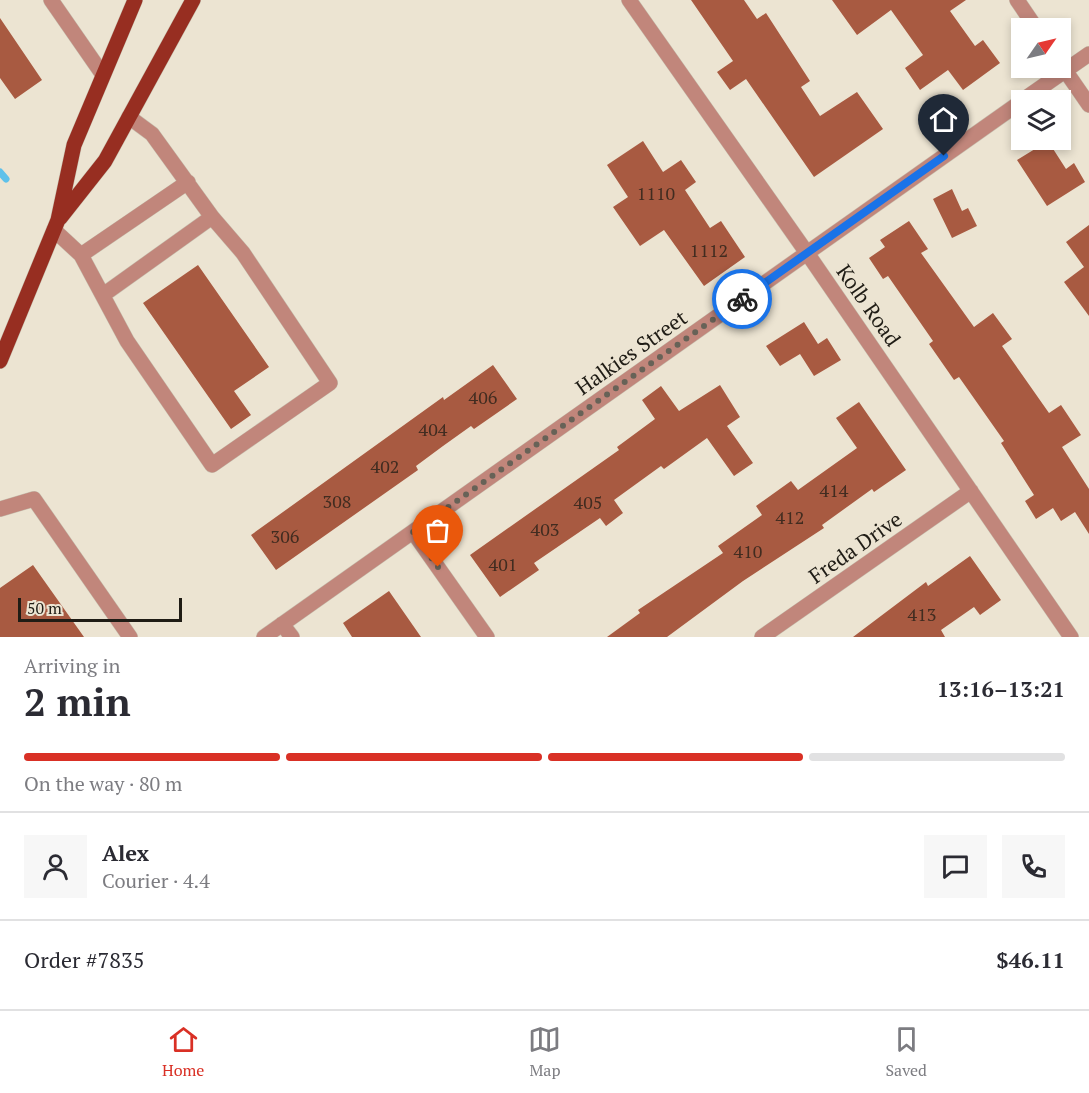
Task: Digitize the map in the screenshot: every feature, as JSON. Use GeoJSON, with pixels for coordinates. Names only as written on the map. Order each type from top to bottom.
{"type":"FeatureCollection","features":[{"type":"Feature","properties":{"kind":"main road"},"geometry":{"type":"LineString","coordinates":[[0,361],[56,225],[74,145],[135,0]]}},
{"type":"Feature","properties":{"kind":"main road"},"geometry":{"type":"LineString","coordinates":[[56,225],[105,161],[193,0]]}},
{"type":"Feature","properties":{"kind":"street"},"geometry":{"type":"LineString","coordinates":[[51,0],[103,75]]}},
{"type":"Feature","properties":{"kind":"street","name":"Kolb Road"},"geometry":{"type":"LineString","coordinates":[[629,0],[807,253],[1071,637]]}},
{"type":"Feature","properties":{"kind":"street"},"geometry":{"type":"LineString","coordinates":[[1017,0],[1029,18]]}},
{"type":"Feature","properties":{"kind":"street","name":"Halkies Street"},"geometry":{"type":"LineString","coordinates":[[1071,63],[1089,54]]}},
{"type":"Feature","properties":{"kind":"street","name":"Halkies Street"},"geometry":{"type":"LineString","coordinates":[[1035,90],[1050,78]]}},
{"type":"Feature","properties":{"kind":"street"},"geometry":{"type":"LineString","coordinates":[[1071,78],[1089,105]]}},
{"type":"Feature","properties":{"kind":"street","name":"Halkies Street"},"geometry":{"type":"LineString","coordinates":[[264,637],[1011,109]]}},
{"type":"Feature","properties":{"kind":"street"},"geometry":{"type":"LineString","coordinates":[[56,225],[81,255],[127,341],[212,465],[330,383],[243,253],[212,217],[152,134],[129,117]]}},
{"type":"Feature","properties":{"kind":"street"},"geometry":{"type":"LineString","coordinates":[[81,255],[188,182]]}},
{"type":"Feature","properties":{"kind":"street"},"geometry":{"type":"LineString","coordinates":[[103,296],[212,217]]}},
{"type":"Feature","properties":{"kind":"street","name":"Freda Drive"},"geometry":{"type":"LineString","coordinates":[[762,637],[971,491]]}},
{"type":"Feature","properties":{"kind":"street"},"geometry":{"type":"LineString","coordinates":[[0,509],[34,499],[130,637]]}},
{"type":"Feature","properties":{"kind":"street"},"geometry":{"type":"LineString","coordinates":[[413,532],[487,637]]}},
{"type":"Feature","properties":{"kind":"street"},"geometry":{"type":"LineString","coordinates":[[282,624],[292,637]]}},
{"type":"Feature","properties":{"kind":"building"},"geometry":{"type":"Polygon","coordinates":[[[691,0],[744,0],[757,19],[766,13],[810,81],[801,87],[820,116],[857,92],[883,129],[814,177],[746,79],[730,90],[717,72],[733,61],[691,0]]]}},
{"type":"Feature","properties":{"kind":"building"},"geometry":{"type":"Polygon","coordinates":[[[832,0],[966,0],[950,11],[975,46],[983,40],[1000,63],[963,90],[948,70],[920,90],[905,68],[923,55],[891,10],[857,35],[832,0]]]}},
{"type":"Feature","properties":{"kind":"building"},"geometry":{"type":"Polygon","coordinates":[[[0,18],[42,80],[15,99],[0,78],[0,18]]]}},
{"type":"Feature","properties":{"kind":"building"},"geometry":{"type":"Polygon","coordinates":[[[643,141],[663,172],[681,160],[696,182],[685,190],[710,228],[721,221],[745,257],[704,286],[664,230],[640,246],[613,207],[628,197],[607,165],[643,141]]]}},
{"type":"Feature","properties":{"kind":"building"},"geometry":{"type":"Polygon","coordinates":[[[1033,150],[1054,150],[1066,169],[1074,163],[1085,182],[1047,206],[1017,160],[1033,150]]]}},
{"type":"Feature","properties":{"kind":"building"},"geometry":{"type":"Polygon","coordinates":[[[952,189],[962,211],[968,208],[977,226],[952,238],[933,199],[952,189]]]}},
{"type":"Feature","properties":{"kind":"building"},"geometry":{"type":"Polygon","coordinates":[[[909,221],[928,249],[921,253],[974,327],[993,313],[1012,339],[1002,346],[1049,413],[1061,405],[1081,435],[1062,447],[1089,489],[1089,534],[1075,512],[1061,521],[1053,508],[1036,519],[1025,501],[1034,495],[1001,443],[1004,441],[959,377],[954,380],[929,344],[933,341],[888,276],[883,279],[869,258],[885,247],[880,240],[909,221]]]}},
{"type":"Feature","properties":{"kind":"building"},"geometry":{"type":"Polygon","coordinates":[[[1089,225],[1089,316],[1064,282],[1084,267],[1066,242],[1089,225]]]}},
{"type":"Feature","properties":{"kind":"building"},"geometry":{"type":"Polygon","coordinates":[[[198,265],[269,367],[234,391],[251,415],[231,429],[143,303],[198,265]]]}},
{"type":"Feature","properties":{"kind":"building"},"geometry":{"type":"Polygon","coordinates":[[[804,322],[818,344],[827,338],[841,360],[814,376],[800,354],[780,366],[766,346],[804,322]]]}},
{"type":"Feature","properties":{"kind":"building"},"geometry":{"type":"Polygon","coordinates":[[[493,365],[517,399],[474,429],[471,426],[416,466],[418,470],[276,570],[251,535],[443,397],[444,400],[493,365]]]}},
{"type":"Feature","properties":{"kind":"building"},"geometry":{"type":"Polygon","coordinates":[[[720,385],[740,417],[727,426],[753,463],[734,476],[707,438],[664,469],[661,466],[614,500],[623,513],[606,526],[600,518],[534,563],[539,570],[500,597],[470,555],[619,450],[617,447],[655,419],[642,400],[661,386],[679,411],[720,385]]]}},
{"type":"Feature","properties":{"kind":"building"},"geometry":{"type":"Polygon","coordinates":[[[859,402],[906,470],[874,492],[872,489],[822,525],[824,528],[743,581],[667,637],[607,637],[640,613],[638,610],[723,553],[718,546],[762,515],[756,506],[791,481],[798,490],[857,448],[836,418],[859,402]]]}},
{"type":"Feature","properties":{"kind":"building"},"geometry":{"type":"Polygon","coordinates":[[[970,556],[1001,600],[980,615],[974,607],[941,630],[945,637],[853,637],[926,582],[928,586],[970,556]]]}},
{"type":"Feature","properties":{"kind":"building"},"geometry":{"type":"Polygon","coordinates":[[[33,565],[84,637],[0,637],[0,588],[33,565]]]}},
{"type":"Feature","properties":{"kind":"building"},"geometry":{"type":"Polygon","coordinates":[[[389,591],[421,637],[352,637],[343,623],[389,591]]]}},
{"type":"Feature","properties":{"kind":"waterway"},"geometry":{"type":"LineString","coordinates":[[0,172],[6,179]]}},
{"type":"Feature","properties":{"kind":"way so far"},"geometry":{"type":"LineString","coordinates":[[438,567],[413,532],[742,299]]}},
{"type":"Feature","properties":{"kind":"route"},"geometry":{"type":"LineString","coordinates":[[742,299],[944,156]]}}]}
